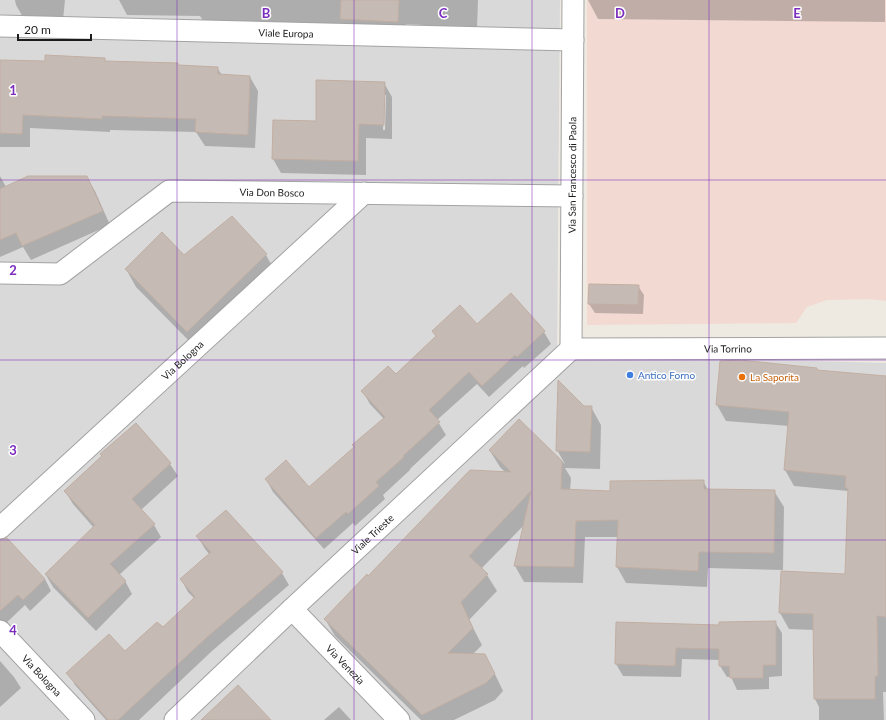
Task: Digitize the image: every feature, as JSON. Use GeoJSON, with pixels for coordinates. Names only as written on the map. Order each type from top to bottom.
{"type":"FeatureCollection","features":[{"type":"Feature","properties":{"kind":"street","name":"Via San Francesco di Paola"},"geometry":{"type":"LineString","coordinates":[[571,349],[573,0]]}},
{"type":"Feature","properties":{"kind":"street","name":"Viale Europa"},"geometry":{"type":"LineString","coordinates":[[0,26],[573,40]]}},
{"type":"Feature","properties":{"kind":"street","name":"Via Don Bosco"},"geometry":{"type":"LineString","coordinates":[[0,273],[60,274],[169,191],[572,196]]}},
{"type":"Feature","properties":{"kind":"street","name":"Via Bologna"},"geometry":{"type":"LineString","coordinates":[[0,528],[364,193]]}},
{"type":"Feature","properties":{"kind":"street","name":"Via Torrino"},"geometry":{"type":"LineString","coordinates":[[571,349],[886,348]]}},
{"type":"Feature","properties":{"kind":"street","name":"Viale Trieste"},"geometry":{"type":"LineString","coordinates":[[175,720],[571,349]]}},
{"type":"Feature","properties":{"kind":"street","name":"Via Venezia"},"geometry":{"type":"LineString","coordinates":[[292,609],[399,720]]}},
{"type":"Feature","properties":{"kind":"street","name":"Via Bologna"},"geometry":{"type":"LineString","coordinates":[[0,631],[84,720]]}},
{"type":"Feature","properties":{"kind":"shaded area"},"geometry":{"type":"Polygon","coordinates":[[[0,0],[560,0],[557,356],[603,355],[886,363],[886,720],[0,720],[0,0]]]}},
{"type":"Feature","properties":{"kind":"shaded area"},"geometry":{"type":"Polygon","coordinates":[[[587,0],[886,0],[886,301],[870,299],[827,300],[807,307],[796,323],[587,325],[587,0]]]}},
{"type":"Feature","properties":{"kind":"building"},"geometry":{"type":"Polygon","coordinates":[[[341,0],[399,0],[398,22],[340,19],[341,0]]]}},
{"type":"Feature","properties":{"kind":"building"},"geometry":{"type":"Polygon","coordinates":[[[45,55],[105,58],[105,61],[178,63],[178,65],[218,67],[218,74],[250,76],[248,135],[195,132],[196,119],[102,116],[102,119],[23,115],[22,134],[0,133],[0,60],[45,61],[45,55]]]}},
{"type":"Feature","properties":{"kind":"building"},"geometry":{"type":"Polygon","coordinates":[[[316,80],[385,82],[384,125],[359,124],[358,161],[272,159],[273,120],[316,121],[316,80]]]}},
{"type":"Feature","properties":{"kind":"building"},"geometry":{"type":"Polygon","coordinates":[[[28,176],[87,176],[103,211],[22,246],[16,233],[0,240],[0,189],[28,176]]]}},
{"type":"Feature","properties":{"kind":"building"},"geometry":{"type":"Polygon","coordinates":[[[232,216],[267,254],[187,332],[125,269],[162,232],[184,255],[232,216]]]}},
{"type":"Feature","properties":{"kind":"building"},"geometry":{"type":"Polygon","coordinates":[[[589,284],[639,285],[638,305],[588,304],[589,284]]]}},
{"type":"Feature","properties":{"kind":"building"},"geometry":{"type":"Polygon","coordinates":[[[511,293],[545,331],[517,357],[515,355],[482,386],[469,372],[429,410],[440,422],[376,482],[379,486],[348,514],[346,512],[316,538],[265,479],[286,460],[309,487],[354,447],[352,445],[385,417],[361,391],[388,366],[396,374],[436,336],[432,331],[460,305],[477,324],[511,293]]]}},
{"type":"Feature","properties":{"kind":"building"},"geometry":{"type":"Polygon","coordinates":[[[740,360],[817,368],[817,370],[886,376],[886,617],[877,616],[878,676],[875,676],[875,699],[814,699],[813,614],[779,613],[781,571],[845,574],[848,488],[845,488],[846,476],[784,470],[789,412],[716,405],[720,361],[740,360]]]}},
{"type":"Feature","properties":{"kind":"building"},"geometry":{"type":"Polygon","coordinates":[[[558,380],[584,406],[592,406],[590,452],[556,451],[558,380]]]}},
{"type":"Feature","properties":{"kind":"building"},"geometry":{"type":"Polygon","coordinates":[[[519,419],[562,461],[561,489],[610,491],[610,481],[704,480],[704,489],[775,490],[774,553],[699,552],[698,571],[616,567],[618,520],[576,521],[574,567],[514,566],[531,491],[469,556],[488,574],[461,602],[473,628],[448,653],[485,654],[495,674],[486,683],[422,715],[324,619],[367,574],[368,576],[470,470],[511,472],[489,450],[519,419]]]}},
{"type":"Feature","properties":{"kind":"building"},"geometry":{"type":"Polygon","coordinates":[[[136,423],[171,463],[132,499],[155,524],[110,564],[126,581],[88,618],[45,574],[95,525],[64,491],[102,456],[100,454],[136,423]]]}},
{"type":"Feature","properties":{"kind":"building"},"geometry":{"type":"Polygon","coordinates":[[[226,510],[283,572],[205,639],[118,720],[108,720],[66,673],[109,634],[125,651],[157,622],[163,627],[195,597],[180,579],[211,552],[196,536],[226,510]]]}},
{"type":"Feature","properties":{"kind":"building"},"geometry":{"type":"Polygon","coordinates":[[[7,538],[45,579],[23,600],[18,595],[0,611],[0,540],[7,538]]]}},
{"type":"Feature","properties":{"kind":"building"},"geometry":{"type":"Polygon","coordinates":[[[776,621],[776,665],[763,665],[763,678],[730,678],[729,666],[719,666],[719,649],[676,648],[675,666],[615,664],[616,622],[719,625],[719,622],[776,621]]]}},
{"type":"Feature","properties":{"kind":"building"},"geometry":{"type":"Polygon","coordinates":[[[238,685],[271,720],[201,720],[238,685]]]}},
{"type":"Feature","properties":{"kind":"place","name":"Antico Forno"},"geometry":{"type":"Point","coordinates":[630,375]}},
{"type":"Feature","properties":{"kind":"place","name":"La Saporita"},"geometry":{"type":"Point","coordinates":[742,377]}}]}
